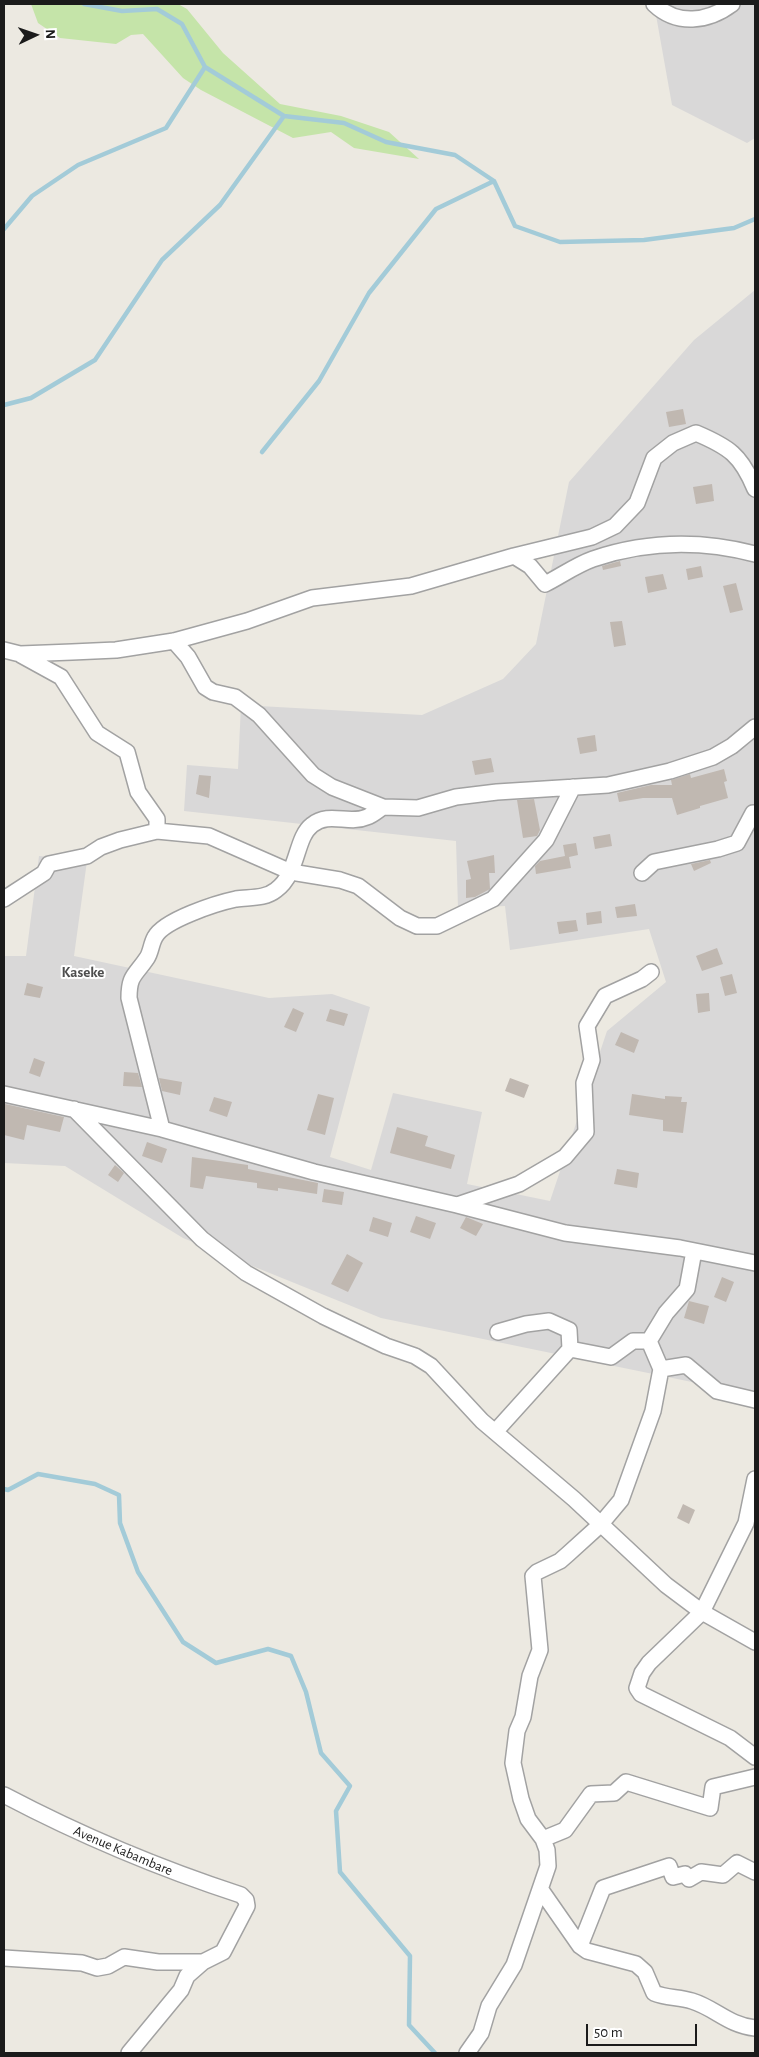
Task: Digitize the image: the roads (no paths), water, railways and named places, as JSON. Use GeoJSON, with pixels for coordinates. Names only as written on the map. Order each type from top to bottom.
{"type":"FeatureCollection","features":[{"type":"Feature","properties":{"kind":"street"},"geometry":{"type":"LineString","coordinates":[[654,4],[661,10],[681,19],[700,19],[713,16],[732,4]]}},
{"type":"Feature","properties":{"kind":"street"},"geometry":{"type":"LineString","coordinates":[[20,654],[116,650],[174,641],[247,621],[312,598],[411,586],[514,556],[576,541],[615,526],[637,503],[654,458],[673,443],[696,433],[722,444],[750,461],[755,489]]}},
{"type":"Feature","properties":{"kind":"street"},"geometry":{"type":"LineString","coordinates":[[514,556],[530,566],[545,584],[591,559],[641,546],[699,543],[755,554]]}},
{"type":"Feature","properties":{"kind":"street"},"geometry":{"type":"LineString","coordinates":[[174,641],[188,657],[205,687],[213,692],[235,697],[259,715],[313,775],[332,787],[383,807],[418,808],[464,796],[608,785],[670,771],[713,757],[732,746],[755,727]]}},
{"type":"Feature","properties":{"kind":"street"},"geometry":{"type":"LineString","coordinates":[[4,650],[20,654],[61,677],[98,733],[128,752],[138,792],[157,819],[157,831]]}},
{"type":"Feature","properties":{"kind":"street"},"geometry":{"type":"LineString","coordinates":[[4,899],[44,873],[49,864],[87,856],[102,847],[120,840],[157,831],[209,836],[291,872],[340,880],[358,886],[400,918],[417,926],[437,926],[493,899],[546,840],[572,787]]}},
{"type":"Feature","properties":{"kind":"street"},"geometry":{"type":"LineString","coordinates":[[162,1129],[129,998],[129,982],[147,958],[155,937],[163,929],[199,909],[238,899],[258,898],[275,891],[291,872],[306,831],[313,824],[330,817],[344,819],[367,817],[383,807]]}},
{"type":"Feature","properties":{"kind":"street"},"geometry":{"type":"LineString","coordinates":[[642,872],[654,862],[718,849],[736,843],[753,813],[755,813]]}},
{"type":"Feature","properties":{"kind":"street"},"geometry":{"type":"LineString","coordinates":[[457,1204],[519,1184],[565,1157],[586,1132],[584,1083],[592,1060],[587,1026],[605,996],[642,980],[651,972]]}},
{"type":"Feature","properties":{"kind":"street"},"geometry":{"type":"LineString","coordinates":[[4,1094],[162,1129],[314,1172],[457,1204],[565,1233],[694,1251],[755,1262]]}},
{"type":"Feature","properties":{"kind":"street"},"geometry":{"type":"LineString","coordinates":[[74,1109],[202,1239],[246,1273],[323,1316],[386,1346],[414,1356],[431,1366],[495,1432],[574,1499],[666,1585],[702,1612],[755,1642]]}},
{"type":"Feature","properties":{"kind":"street"},"geometry":{"type":"LineString","coordinates":[[649,1341],[666,1313],[686,1289],[694,1251]]}},
{"type":"Feature","properties":{"kind":"street"},"geometry":{"type":"LineString","coordinates":[[495,1432],[570,1349],[569,1330],[549,1321],[526,1324],[498,1332]]}},
{"type":"Feature","properties":{"kind":"street"},"geometry":{"type":"LineString","coordinates":[[570,1349],[611,1357],[633,1341],[649,1341]]}},
{"type":"Feature","properties":{"kind":"street"},"geometry":{"type":"LineString","coordinates":[[467,2053],[481,2033],[489,2006],[514,1965],[524,1940],[527,1922],[541,1890],[548,1866],[547,1850],[543,1839],[528,1819],[521,1799],[514,1763],[517,1730],[523,1717],[530,1676],[540,1650],[533,1576],[537,1572],[560,1561],[600,1525],[620,1500],[653,1411],[661,1369],[649,1341]]}},
{"type":"Feature","properties":{"kind":"street"},"geometry":{"type":"LineString","coordinates":[[661,1369],[686,1365],[717,1391],[755,1400]]}},
{"type":"Feature","properties":{"kind":"street"},"geometry":{"type":"LineString","coordinates":[[755,1479],[746,1524],[702,1612],[649,1663],[642,1673],[637,1688],[641,1694],[730,1738],[755,1757]]}},
{"type":"Feature","properties":{"kind":"street"},"geometry":{"type":"LineString","coordinates":[[543,1839],[566,1830],[591,1794],[614,1793],[626,1782],[710,1808],[713,1787],[755,1776]]}},
{"type":"Feature","properties":{"kind":"street","name":"Avenue Kabambare"},"geometry":{"type":"LineString","coordinates":[[4,1795],[110,1848],[168,1871],[241,1895],[246,1900],[247,1906],[231,1934],[229,1943],[223,1952],[202,1962]]}},
{"type":"Feature","properties":{"kind":"street"},"geometry":{"type":"LineString","coordinates":[[580,1946],[603,1888],[669,1866],[673,1877],[684,1874],[689,1879],[701,1872],[723,1875],[737,1863],[755,1872]]}},
{"type":"Feature","properties":{"kind":"street"},"geometry":{"type":"LineString","coordinates":[[541,1890],[580,1946],[587,1951],[636,1964],[645,1972],[654,1993],[667,1998],[692,2001],[734,2024],[755,2028]]}},
{"type":"Feature","properties":{"kind":"street"},"geometry":{"type":"LineString","coordinates":[[4,1958],[82,1963],[97,1968],[108,1966],[124,1957],[158,1962],[202,1962]]}},
{"type":"Feature","properties":{"kind":"street"},"geometry":{"type":"LineString","coordinates":[[129,2053],[181,1990],[187,1976],[202,1962]]}},
{"type":"Feature","properties":{"kind":"waterway"},"geometry":{"type":"LineString","coordinates":[[84,4],[122,11],[157,9],[182,24],[205,67],[284,116],[344,123],[386,142],[455,155],[494,181],[515,226],[560,242],[644,240],[734,228],[755,219]]}},
{"type":"Feature","properties":{"kind":"waterway"},"geometry":{"type":"LineString","coordinates":[[4,229],[32,196],[78,165],[166,128],[205,67]]}},
{"type":"Feature","properties":{"kind":"waterway"},"geometry":{"type":"LineString","coordinates":[[4,405],[31,398],[95,360],[162,260],[220,205],[284,116]]}},
{"type":"Feature","properties":{"kind":"waterway"},"geometry":{"type":"LineString","coordinates":[[262,452],[319,381],[369,293],[436,209],[494,181]]}},
{"type":"Feature","properties":{"kind":"waterway"},"geometry":{"type":"LineString","coordinates":[[4,1489],[8,1490],[38,1474],[95,1484],[119,1495],[120,1523],[138,1572],[183,1642],[216,1663],[268,1649],[291,1656],[306,1692],[321,1753],[350,1786],[336,1811],[340,1872],[410,1956],[409,2025],[435,2053]]}},
{"type":"Feature","properties":{"kind":"district","name":"Kaseke"},"geometry":{"type":"Point","coordinates":[83,972]}}]}
